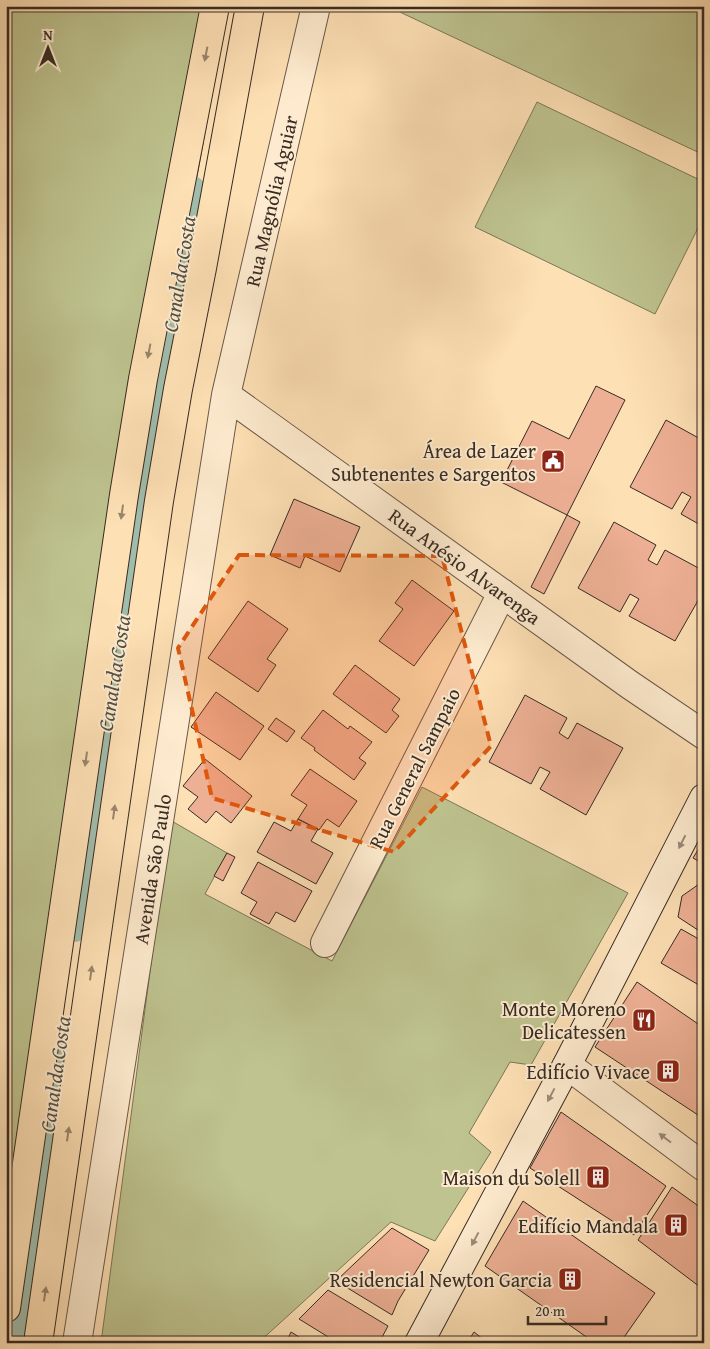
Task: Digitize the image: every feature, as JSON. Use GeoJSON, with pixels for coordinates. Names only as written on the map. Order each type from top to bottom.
{"type":"FeatureCollection","features":[{"type":"Feature","properties":{"kind":"main road"},"geometry":{"type":"LineString","coordinates":[[6,1308],[124,495],[143,379],[215,6]]}},
{"type":"Feature","properties":{"kind":"main road"},"geometry":{"type":"LineString","coordinates":[[38,1343],[159,501],[178,389],[250,6]]}},
{"type":"Feature","properties":{"kind":"street","name":"Rua Magnólia Aguiar"},"geometry":{"type":"LineString","coordinates":[[226,395],[316,6]]}},
{"type":"Feature","properties":{"kind":"street","name":"Rua Anésio Alvarenga"},"geometry":{"type":"LineString","coordinates":[[226,395],[630,685],[704,735]]}},
{"type":"Feature","properties":{"kind":"street","name":"Avenida São Paulo"},"geometry":{"type":"LineString","coordinates":[[77,1343],[226,395]]}},
{"type":"Feature","properties":{"kind":"street","name":"Rua General Sampaio"},"geometry":{"type":"LineString","coordinates":[[325,943],[502,593]]}},
{"type":"Feature","properties":{"kind":"street"},"geometry":{"type":"LineString","coordinates":[[419,1343],[567,1064],[704,798]]}},
{"type":"Feature","properties":{"kind":"street"},"geometry":{"type":"LineString","coordinates":[[567,1064],[704,1167]]}},
{"type":"Feature","properties":{"kind":"highlighted area"},"geometry":{"type":"Polygon","coordinates":[[[239,555],[442,556],[491,746],[394,852],[212,798],[178,648],[239,555]]]}},
{"type":"Feature","properties":{"kind":"green space"},"geometry":{"type":"Polygon","coordinates":[[[6,6],[228,6],[6,1229],[6,6]]]}},
{"type":"Feature","properties":{"kind":"green space"},"geometry":{"type":"Polygon","coordinates":[[[387,6],[704,6],[704,155],[387,6]]]}},
{"type":"Feature","properties":{"kind":"green space"},"geometry":{"type":"Polygon","coordinates":[[[537,102],[704,182],[704,216],[655,314],[475,227],[537,102]]]}},
{"type":"Feature","properties":{"kind":"green space"},"geometry":{"type":"Polygon","coordinates":[[[422,787],[628,893],[531,1065],[510,1062],[469,1133],[491,1152],[435,1241],[391,1222],[258,1343],[101,1343],[170,820],[227,853],[205,894],[332,961],[422,787]]]}},
{"type":"Feature","properties":{"kind":"building","name":"Área de Lazer Subtenentes e Sargentos"},"geometry":{"type":"Polygon","coordinates":[[[596,386],[625,400],[567,515],[501,482],[532,421],[569,439],[596,386]]]}},
{"type":"Feature","properties":{"kind":"building"},"geometry":{"type":"Polygon","coordinates":[[[666,420],[704,441],[704,451],[700,458],[704,461],[704,527],[681,514],[691,497],[682,492],[672,509],[630,487],[666,420]]]}},
{"type":"Feature","properties":{"kind":"building"},"geometry":{"type":"Polygon","coordinates":[[[294,499],[360,527],[340,572],[305,556],[300,568],[270,555],[294,499]]]}},
{"type":"Feature","properties":{"kind":"building"},"geometry":{"type":"Polygon","coordinates":[[[567,515],[580,522],[544,594],[531,587],[567,515]]]}},
{"type":"Feature","properties":{"kind":"building"},"geometry":{"type":"Polygon","coordinates":[[[614,522],[656,545],[648,560],[657,565],[665,550],[704,571],[704,590],[675,641],[629,616],[639,599],[630,594],[620,612],[578,588],[614,522]]]}},
{"type":"Feature","properties":{"kind":"building"},"geometry":{"type":"Polygon","coordinates":[[[412,580],[454,611],[414,666],[379,641],[403,609],[395,603],[412,580]]]}},
{"type":"Feature","properties":{"kind":"building"},"geometry":{"type":"Polygon","coordinates":[[[248,601],[288,629],[267,659],[276,665],[258,692],[208,658],[248,601]]]}},
{"type":"Feature","properties":{"kind":"building"},"geometry":{"type":"Polygon","coordinates":[[[355,665],[400,699],[392,710],[399,716],[386,733],[333,694],[355,665]]]}},
{"type":"Feature","properties":{"kind":"building"},"geometry":{"type":"Polygon","coordinates":[[[216,692],[264,726],[240,760],[191,727],[216,692]]]}},
{"type":"Feature","properties":{"kind":"building"},"geometry":{"type":"Polygon","coordinates":[[[525,695],[567,718],[559,733],[568,739],[577,723],[623,748],[586,815],[540,789],[550,772],[540,767],[531,784],[489,762],[525,695]]]}},
{"type":"Feature","properties":{"kind":"building"},"geometry":{"type":"Polygon","coordinates":[[[323,710],[348,729],[350,726],[372,742],[359,758],[366,763],[354,780],[301,738],[323,710]]]}},
{"type":"Feature","properties":{"kind":"building"},"geometry":{"type":"Polygon","coordinates":[[[276,718],[295,731],[287,742],[268,729],[276,718]]]}},
{"type":"Feature","properties":{"kind":"building"},"geometry":{"type":"Polygon","coordinates":[[[205,759],[252,796],[231,823],[216,811],[206,823],[188,809],[198,797],[183,786],[205,759]]]}},
{"type":"Feature","properties":{"kind":"building"},"geometry":{"type":"Polygon","coordinates":[[[310,769],[357,801],[339,827],[327,819],[319,830],[298,819],[307,805],[291,795],[310,769]]]}},
{"type":"Feature","properties":{"kind":"building"},"geometry":{"type":"Polygon","coordinates":[[[298,819],[318,829],[311,841],[333,853],[316,884],[257,852],[274,822],[291,831],[298,819]]]}},
{"type":"Feature","properties":{"kind":"building"},"geometry":{"type":"Polygon","coordinates":[[[704,840],[704,864],[693,858],[704,840]]]}},
{"type":"Feature","properties":{"kind":"building"},"geometry":{"type":"Polygon","coordinates":[[[227,853],[235,857],[223,881],[214,876],[227,853]]]}},
{"type":"Feature","properties":{"kind":"building"},"geometry":{"type":"Polygon","coordinates":[[[258,862],[312,891],[295,922],[276,912],[269,924],[250,914],[257,902],[241,893],[258,862]]]}},
{"type":"Feature","properties":{"kind":"building"},"geometry":{"type":"Polygon","coordinates":[[[702,882],[704,883],[704,934],[678,917],[682,896],[702,882]]]}},
{"type":"Feature","properties":{"kind":"building"},"geometry":{"type":"Polygon","coordinates":[[[681,929],[704,942],[704,988],[661,963],[681,929]]]}},
{"type":"Feature","properties":{"kind":"building","name":"Edifício Vivace"},"geometry":{"type":"Polygon","coordinates":[[[637,982],[704,1028],[704,1119],[595,1047],[637,982]]]}},
{"type":"Feature","properties":{"kind":"building","name":"Maison du Solell"},"geometry":{"type":"Polygon","coordinates":[[[561,1112],[666,1186],[634,1235],[530,1168],[561,1112]]]}},
{"type":"Feature","properties":{"kind":"building","name":"Edifício Mandala"},"geometry":{"type":"Polygon","coordinates":[[[672,1187],[704,1210],[704,1290],[638,1240],[672,1187]]]}},
{"type":"Feature","properties":{"kind":"building","name":"Residencial Newton Garcia"},"geometry":{"type":"Polygon","coordinates":[[[523,1201],[655,1293],[620,1343],[595,1343],[485,1266],[523,1201]]]}},
{"type":"Feature","properties":{"kind":"building"},"geometry":{"type":"Polygon","coordinates":[[[392,1228],[429,1250],[398,1301],[392,1315],[336,1281],[392,1228]]]}},
{"type":"Feature","properties":{"kind":"building"},"geometry":{"type":"Polygon","coordinates":[[[328,1290],[388,1326],[379,1343],[338,1343],[299,1319],[328,1290]]]}},
{"type":"Feature","properties":{"kind":"building"},"geometry":{"type":"Polygon","coordinates":[[[291,1332],[309,1343],[286,1343],[291,1332]]]}},
{"type":"Feature","properties":{"kind":"building"},"geometry":{"type":"Polygon","coordinates":[[[474,1332],[488,1343],[467,1343],[474,1332]]]}},
{"type":"Feature","properties":{"kind":"waterway","name":"Canal da Costa"},"geometry":{"type":"LineString","coordinates":[[74,928],[192,190]]}},
{"type":"Feature","properties":{"kind":"waterway","name":"Canal da Costa"},"geometry":{"type":"LineString","coordinates":[[16,1343],[56,1055]]}},
{"type":"Feature","properties":{"kind":"place","name":"Área de Lazer Subtenentes e Sargentos"},"geometry":{"type":"Point","coordinates":[553,461]}},
{"type":"Feature","properties":{"kind":"place","name":"Monte Moreno Delicatessen"},"geometry":{"type":"Point","coordinates":[644,1020]}},
{"type":"Feature","properties":{"kind":"place","name":"Edifício Vivace"},"geometry":{"type":"Point","coordinates":[668,1071]}},
{"type":"Feature","properties":{"kind":"place","name":"Maison du Solell"},"geometry":{"type":"Point","coordinates":[598,1177]}},
{"type":"Feature","properties":{"kind":"place","name":"Edifício Mandala"},"geometry":{"type":"Point","coordinates":[676,1225]}},
{"type":"Feature","properties":{"kind":"place","name":"Residencial Newton Garcia"},"geometry":{"type":"Point","coordinates":[570,1279]}}]}
